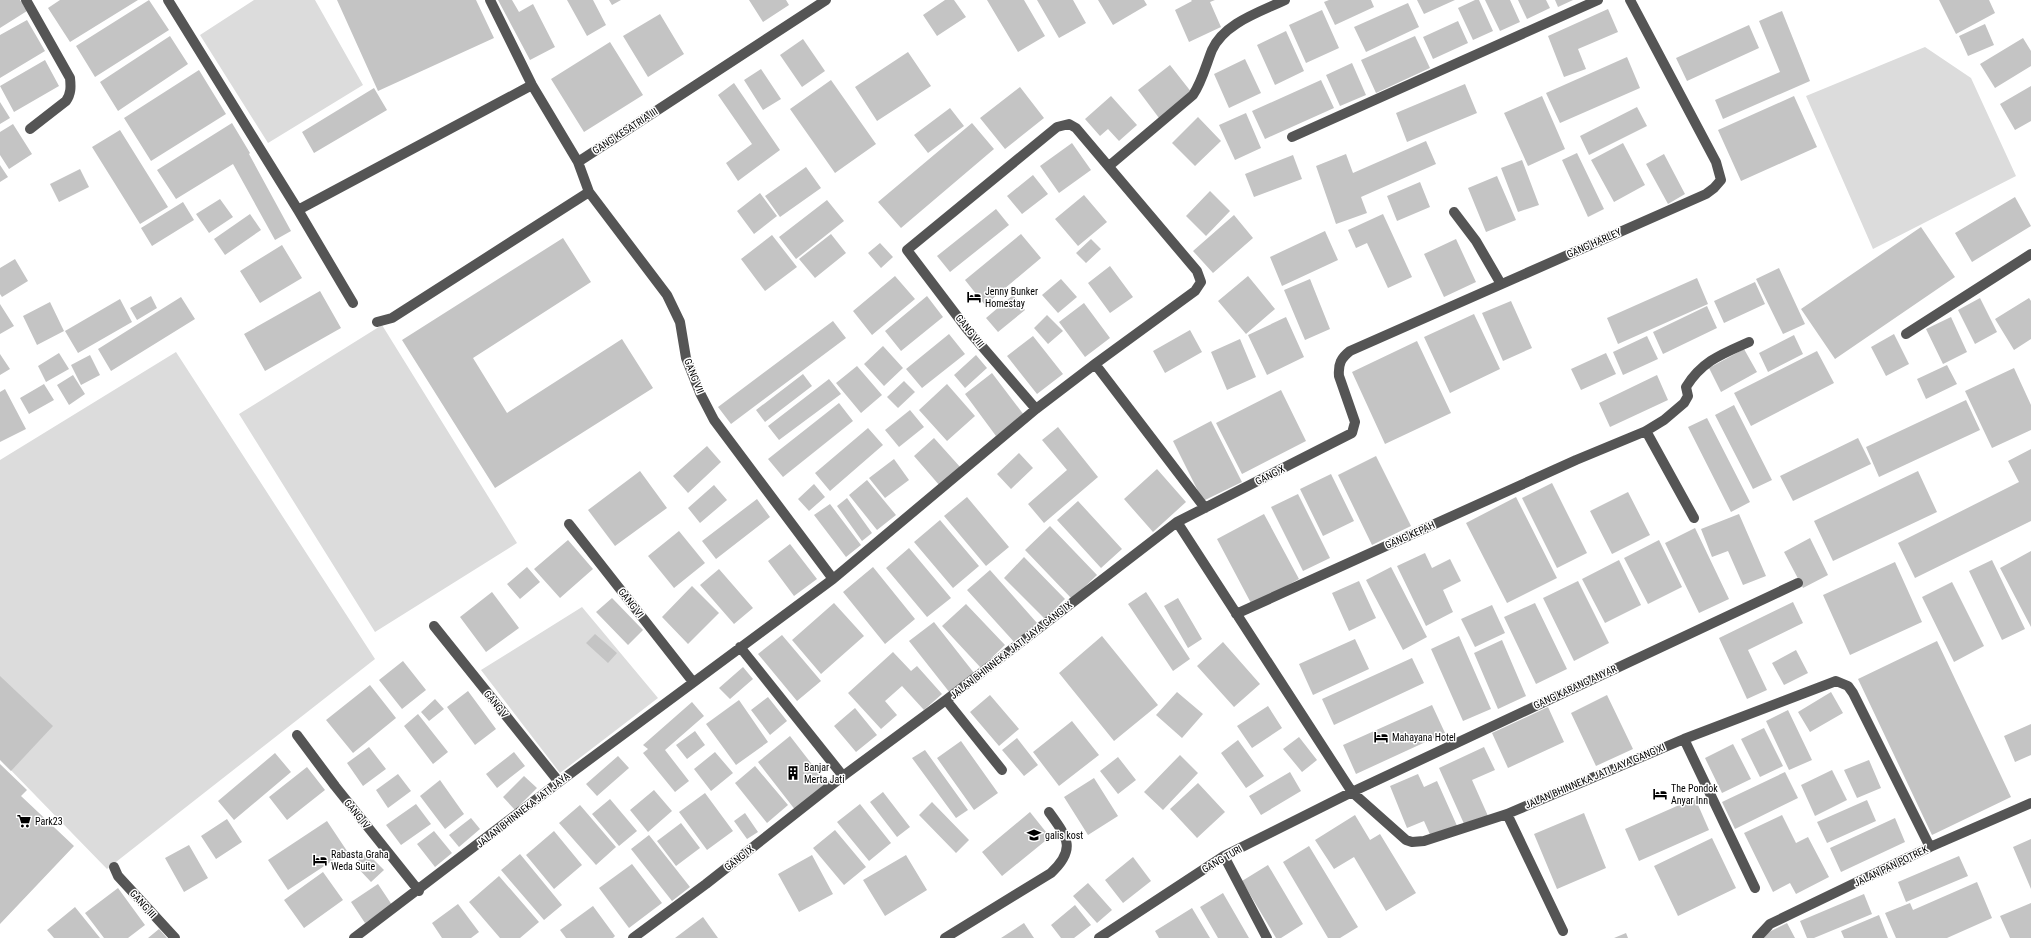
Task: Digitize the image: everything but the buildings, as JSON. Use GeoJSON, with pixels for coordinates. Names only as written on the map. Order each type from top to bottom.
{"type":"FeatureCollection","features":[{"type":"Feature","properties":{"kind":"street"},"geometry":{"type":"LineString","coordinates":[[26,0],[70,78],[71,85],[70,96],[66,101],[30,129]]}},
{"type":"Feature","properties":{"kind":"street"},"geometry":{"type":"LineString","coordinates":[[490,0],[532,85],[578,162]]}},
{"type":"Feature","properties":{"kind":"street","name":"GANG KESATRIA III"},"geometry":{"type":"LineString","coordinates":[[578,162],[826,0]]}},
{"type":"Feature","properties":{"kind":"street"},"geometry":{"type":"LineString","coordinates":[[1109,166],[1193,95],[1213,49],[1230,28],[1285,0]]}},
{"type":"Feature","properties":{"kind":"street"},"geometry":{"type":"LineString","coordinates":[[1292,137],[1598,0]]}},
{"type":"Feature","properties":{"kind":"street","name":"GANG HARLEY"},"geometry":{"type":"LineString","coordinates":[[1355,422],[1339,376],[1339,362],[1348,353],[1706,194],[1721,180],[1716,162],[1630,0]]}},
{"type":"Feature","properties":{"kind":"street"},"geometry":{"type":"LineString","coordinates":[[173,1],[353,303]]}},
{"type":"Feature","properties":{"kind":"street"},"geometry":{"type":"LineString","coordinates":[[298,210],[532,85]]}},
{"type":"Feature","properties":{"kind":"street","name":"GANG VIII"},"geometry":{"type":"LineString","coordinates":[[1036,409],[967,329],[908,250],[1057,127],[1070,124],[1076,128],[1109,166]]}},
{"type":"Feature","properties":{"kind":"street","name":"GANG VII"},"geometry":{"type":"LineString","coordinates":[[578,162],[589,192],[667,295],[680,322],[686,358],[700,393],[714,420],[833,579]]}},
{"type":"Feature","properties":{"kind":"street","name":"JALAN BHINNEKA JATI JAYA"},"geometry":{"type":"LineString","coordinates":[[354,938],[419,891],[559,782],[833,579],[1036,409],[1195,291],[1201,282],[1197,271],[1109,166]]}},
{"type":"Feature","properties":{"kind":"street"},"geometry":{"type":"LineString","coordinates":[[377,322],[392,318],[589,192]]}},
{"type":"Feature","properties":{"kind":"street"},"geometry":{"type":"LineString","coordinates":[[1454,212],[1476,241],[1501,284]]}},
{"type":"Feature","properties":{"kind":"street"},"geometry":{"type":"LineString","coordinates":[[1906,334],[2031,254]]}},
{"type":"Feature","properties":{"kind":"street","name":"GANG KEPAH"},"geometry":{"type":"LineString","coordinates":[[1236,614],[1576,460],[1646,431],[1664,420],[1684,403],[1688,396],[1686,387],[1693,375],[1709,361],[1749,342]]}},
{"type":"Feature","properties":{"kind":"street"},"geometry":{"type":"LineString","coordinates":[[1095,364],[1205,508]]}},
{"type":"Feature","properties":{"kind":"street","name":"GANG X"},"geometry":{"type":"LineString","coordinates":[[1177,522],[1345,437],[1354,429],[1355,422]]}},
{"type":"Feature","properties":{"kind":"street"},"geometry":{"type":"LineString","coordinates":[[1646,431],[1694,518]]}},
{"type":"Feature","properties":{"kind":"street"},"geometry":{"type":"LineString","coordinates":[[1177,522],[1352,792]]}},
{"type":"Feature","properties":{"kind":"street","name":"JALAN BHINNEKA JATI JAYA GANG IX"},"geometry":{"type":"LineString","coordinates":[[843,776],[946,700],[1177,522]]}},
{"type":"Feature","properties":{"kind":"street","name":"GANG VI"},"geometry":{"type":"LineString","coordinates":[[569,524],[693,682]]}},
{"type":"Feature","properties":{"kind":"street","name":"GANG KARANG ANYAR"},"geometry":{"type":"LineString","coordinates":[[1352,792],[1798,583]]}},
{"type":"Feature","properties":{"kind":"street","name":"GANG V"},"geometry":{"type":"LineString","coordinates":[[434,626],[559,782]]}},
{"type":"Feature","properties":{"kind":"street"},"geometry":{"type":"LineString","coordinates":[[740,648],[843,776]]}},
{"type":"Feature","properties":{"kind":"street","name":"JALAN BHINNEKA JATI JAYA GANG XI"},"geometry":{"type":"LineString","coordinates":[[1352,792],[1406,840],[1412,842],[1433,839],[1507,814],[1684,739],[1832,682],[1840,682],[1848,686],[1853,693],[1930,847]]}},
{"type":"Feature","properties":{"kind":"street"},"geometry":{"type":"LineString","coordinates":[[946,700],[1002,770]]}},
{"type":"Feature","properties":{"kind":"street","name":"GANG IV"},"geometry":{"type":"LineString","coordinates":[[296,735],[419,891]]}},
{"type":"Feature","properties":{"kind":"street"},"geometry":{"type":"LineString","coordinates":[[1684,739],[1755,888]]}},
{"type":"Feature","properties":{"kind":"street","name":"GANG IX"},"geometry":{"type":"LineString","coordinates":[[633,938],[706,884],[843,776]]}},
{"type":"Feature","properties":{"kind":"street","name":"GANG TURI"},"geometry":{"type":"LineString","coordinates":[[1099,938],[1224,856],[1352,792]]}},
{"type":"Feature","properties":{"kind":"street","name":"JALAN PAN POTREK"},"geometry":{"type":"LineString","coordinates":[[1757,938],[1770,924],[1930,847],[2031,803]]}},
{"type":"Feature","properties":{"kind":"street"},"geometry":{"type":"LineString","coordinates":[[945,938],[1051,873],[1063,861],[1067,849],[1064,835],[1049,812]]}},
{"type":"Feature","properties":{"kind":"street"},"geometry":{"type":"LineString","coordinates":[[1507,814],[1563,931]]}},
{"type":"Feature","properties":{"kind":"street"},"geometry":{"type":"LineString","coordinates":[[1224,856],[1267,938]]}},
{"type":"Feature","properties":{"kind":"street","name":"GANG III"},"geometry":{"type":"LineString","coordinates":[[114,867],[118,876],[175,938]]}},
{"type":"Feature","properties":{"kind":"shaded area"},"geometry":{"type":"Polygon","coordinates":[[[254,0],[315,0],[363,85],[268,143],[200,35],[254,0]]]}},
{"type":"Feature","properties":{"kind":"shaded area"},"geometry":{"type":"Polygon","coordinates":[[[1925,47],[1971,78],[2016,176],[1873,249],[1806,96],[1925,47]]]}},
{"type":"Feature","properties":{"kind":"shaded area"},"geometry":{"type":"Polygon","coordinates":[[[382,325],[517,543],[375,632],[239,414],[382,325]]]}},
{"type":"Feature","properties":{"kind":"shaded area"},"geometry":{"type":"Polygon","coordinates":[[[176,352],[375,659],[107,869],[0,759],[0,460],[176,352]]]}},
{"type":"Feature","properties":{"kind":"shaded area"},"geometry":{"type":"Polygon","coordinates":[[[582,607],[658,698],[560,773],[481,670],[582,607]]]}},
{"type":"Feature","properties":{"kind":"place","name":"Jenny Bunker Homestay"},"geometry":{"type":"Point","coordinates":[974,297]}},
{"type":"Feature","properties":{"kind":"place","name":"Mahayana Hotel"},"geometry":{"type":"Point","coordinates":[1381,737]}},
{"type":"Feature","properties":{"kind":"place","name":"Banjar Merta Jati"},"geometry":{"type":"Point","coordinates":[793,773]}},
{"type":"Feature","properties":{"kind":"place","name":"The Pondok Anyar Inn"},"geometry":{"type":"Point","coordinates":[1660,794]}},
{"type":"Feature","properties":{"kind":"place","name":"Park23"},"geometry":{"type":"Point","coordinates":[24,821]}},
{"type":"Feature","properties":{"kind":"place","name":"galis kost"},"geometry":{"type":"Point","coordinates":[1034,835]}},
{"type":"Feature","properties":{"kind":"place","name":"Rabasta Graha Weda Suite"},"geometry":{"type":"Point","coordinates":[320,860]}}]}
